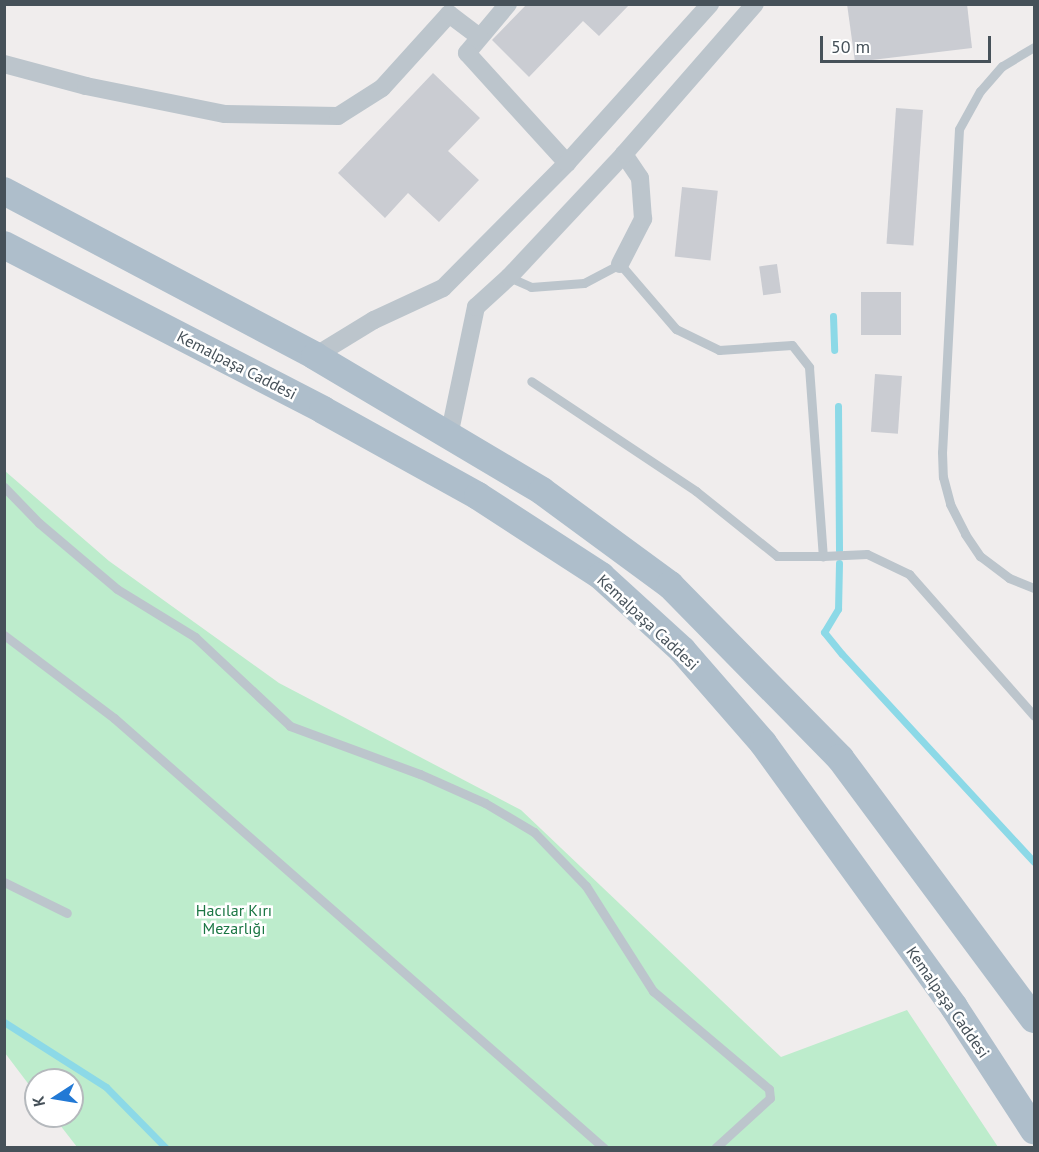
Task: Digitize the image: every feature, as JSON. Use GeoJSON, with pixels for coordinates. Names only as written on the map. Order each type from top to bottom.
{"type":"FeatureCollection","features":[{"type":"Feature","properties":{"kind":"main road"},"geometry":{"type":"LineString","coordinates":[[4,191],[315,356],[542,491],[670,585],[840,758],[1035,1019]]}},
{"type":"Feature","properties":{"kind":"main road","name":"Kemalpaşa Caddesi"},"geometry":{"type":"LineString","coordinates":[[4,245],[354,427],[478,496],[601,576],[682,650],[764,742],[954,1007],[1035,1130]]}},
{"type":"Feature","properties":{"kind":"street"},"geometry":{"type":"LineString","coordinates":[[508,4],[467,53],[567,163]]}},
{"type":"Feature","properties":{"kind":"street"},"geometry":{"type":"LineString","coordinates":[[315,356],[374,320],[443,288],[567,163],[710,4]]}},
{"type":"Feature","properties":{"kind":"street"},"geometry":{"type":"LineString","coordinates":[[449,436],[476,307],[509,277],[624,154],[756,4]]}},
{"type":"Feature","properties":{"kind":"street"},"geometry":{"type":"LineString","coordinates":[[4,64],[86,86],[225,114],[338,116],[382,88],[448,14],[479,37]]}},
{"type":"Feature","properties":{"kind":"street"},"geometry":{"type":"LineString","coordinates":[[620,264],[643,219],[640,178],[624,154]]}},
{"type":"Feature","properties":{"kind":"lane"},"geometry":{"type":"LineString","coordinates":[[1035,47],[1002,66],[980,91],[959,129],[942,452],[943,477],[964,534],[980,555],[1009,578],[1035,588]]}},
{"type":"Feature","properties":{"kind":"lane"},"geometry":{"type":"LineString","coordinates":[[509,277],[531,286],[584,283],[620,264],[676,329],[719,350],[792,345],[808,367],[822,556]]}},
{"type":"Feature","properties":{"kind":"lane"},"geometry":{"type":"LineString","coordinates":[[531,381],[696,491],[777,556],[867,554],[909,574],[1035,716]]}},
{"type":"Feature","properties":{"kind":"lane"},"geometry":{"type":"LineString","coordinates":[[4,488],[39,523],[117,589],[195,637],[290,726],[420,774],[485,803],[534,832],[586,886],[653,991],[769,1089],[770,1098],[715,1148]]}},
{"type":"Feature","properties":{"kind":"lane"},"geometry":{"type":"LineString","coordinates":[[4,634],[114,718],[604,1148]]}},
{"type":"Feature","properties":{"kind":"lane"},"geometry":{"type":"LineString","coordinates":[[4,882],[67,913]]}},
{"type":"Feature","properties":{"kind":"green space","name":"Hacılar Kırı Mezarlığı"},"geometry":{"type":"Polygon","coordinates":[[[5,471],[109,561],[279,683],[521,810],[781,1057],[907,1010],[998,1147],[77,1147],[62,1128],[84,1128],[84,1068],[24,1068],[24,1078],[5,1053],[5,471]]]}},
{"type":"Feature","properties":{"kind":"building"},"geometry":{"type":"Polygon","coordinates":[[[527,4],[630,4],[599,36],[583,21],[529,77],[492,40],[527,4]]]}},
{"type":"Feature","properties":{"kind":"building"},"geometry":{"type":"Polygon","coordinates":[[[847,4],[967,4],[972,48],[855,62],[847,4]]]}},
{"type":"Feature","properties":{"kind":"building"},"geometry":{"type":"Polygon","coordinates":[[[433,73],[480,118],[448,151],[479,180],[439,222],[408,193],[385,218],[338,173],[433,73]]]}},
{"type":"Feature","properties":{"kind":"building"},"geometry":{"type":"Polygon","coordinates":[[[896,108],[923,110],[913,246],[887,244],[896,108]]]}},
{"type":"Feature","properties":{"kind":"building"},"geometry":{"type":"Polygon","coordinates":[[[682,187],[718,191],[710,260],[675,257],[682,187]]]}},
{"type":"Feature","properties":{"kind":"building"},"geometry":{"type":"Polygon","coordinates":[[[777,264],[781,293],[763,295],[759,267],[777,264]]]}},
{"type":"Feature","properties":{"kind":"building"},"geometry":{"type":"Polygon","coordinates":[[[861,292],[901,292],[901,335],[861,335],[861,292]]]}},
{"type":"Feature","properties":{"kind":"building"},"geometry":{"type":"Polygon","coordinates":[[[875,374],[902,376],[898,434],[871,432],[875,374]]]}},
{"type":"Feature","properties":{"kind":"waterway"},"geometry":{"type":"LineString","coordinates":[[833,316],[834,350]]}},
{"type":"Feature","properties":{"kind":"waterway"},"geometry":{"type":"LineString","coordinates":[[838,406],[839,550]]}},
{"type":"Feature","properties":{"kind":"waterway"},"geometry":{"type":"LineString","coordinates":[[839,563],[838,609],[824,632],[1034,862]]}},
{"type":"Feature","properties":{"kind":"waterway"},"geometry":{"type":"LineString","coordinates":[[4,1022],[106,1087],[166,1148]]}}]}
